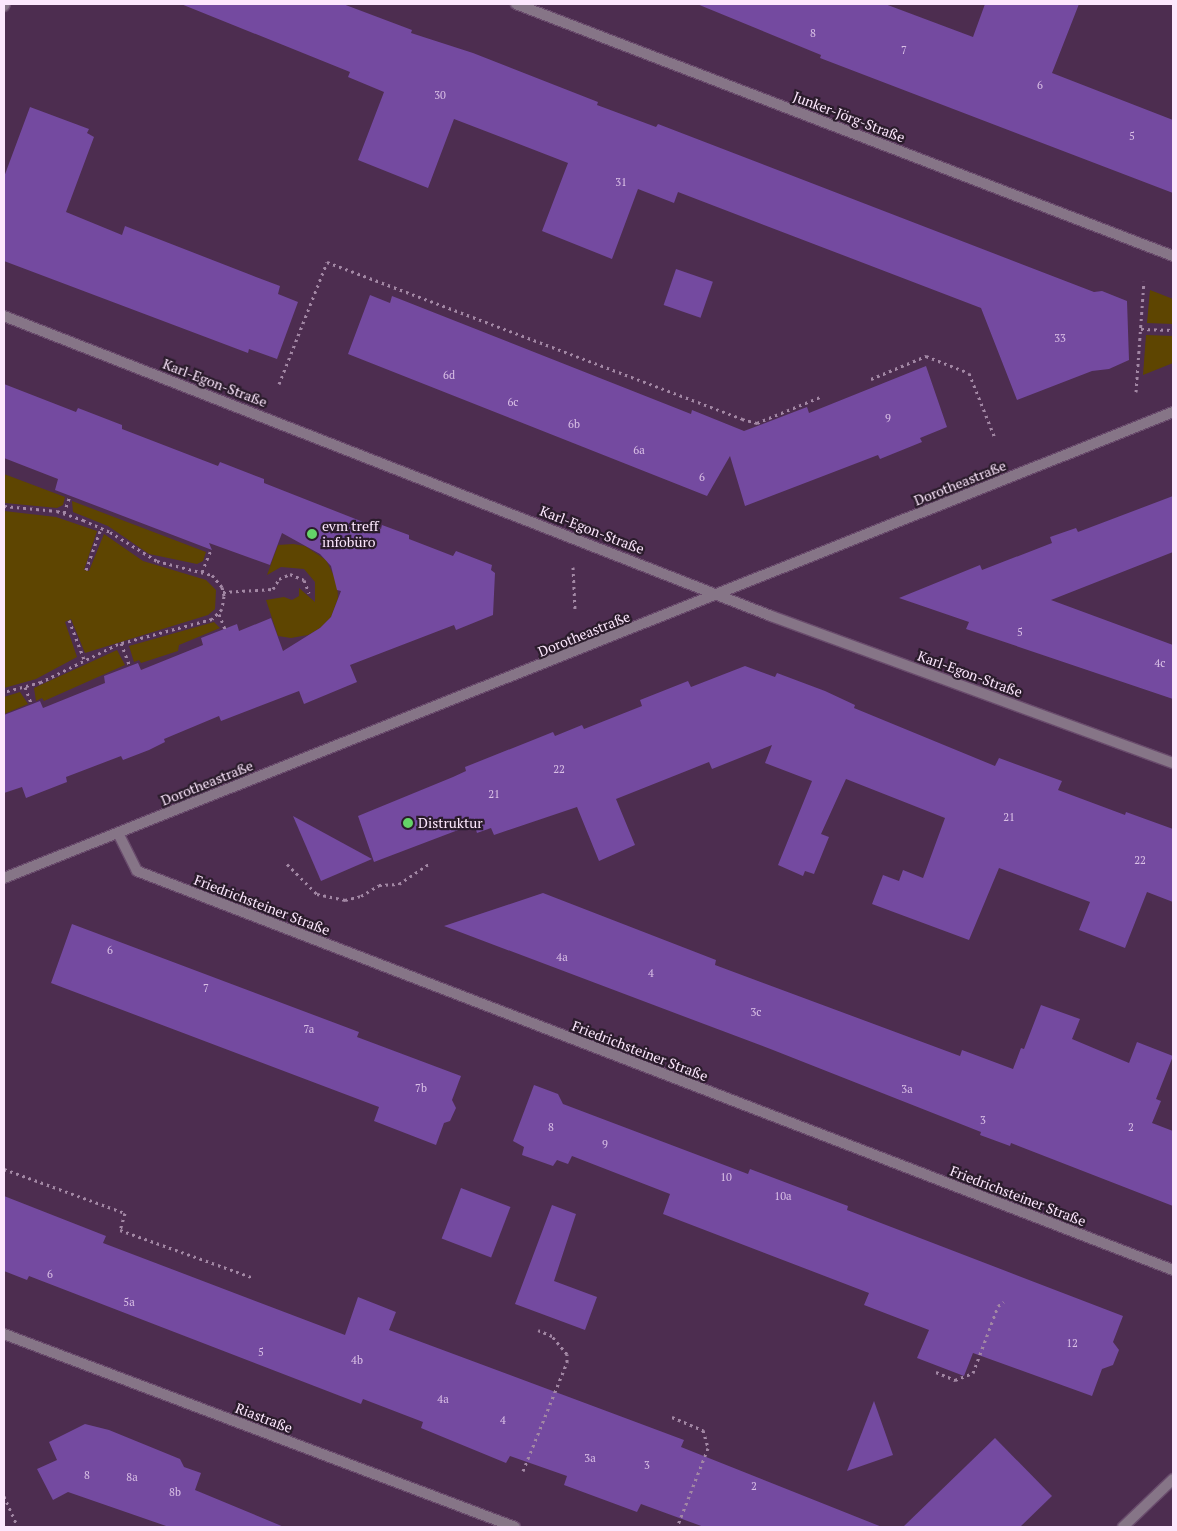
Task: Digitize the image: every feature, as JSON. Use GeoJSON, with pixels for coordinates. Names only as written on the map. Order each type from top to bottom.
{"type":"FeatureCollection","features":[{"type":"Feature","properties":{"kind":"street","name":"Junker-Jörg-Straße"},"geometry":{"type":"LineString","coordinates":[[516,4],[1173,256]]}},
{"type":"Feature","properties":{"kind":"street","name":"Karl-Egon-Straße"},"geometry":{"type":"LineString","coordinates":[[4,316],[718,595],[1173,763]]}},
{"type":"Feature","properties":{"kind":"street","name":"Dorotheastraße"},"geometry":{"type":"LineString","coordinates":[[4,878],[718,595],[1173,412]]}},
{"type":"Feature","properties":{"kind":"street","name":"Friedrichsteiner Straße"},"geometry":{"type":"LineString","coordinates":[[118,833],[137,871],[1173,1270]]}},
{"type":"Feature","properties":{"kind":"street","name":"Riastraße"},"geometry":{"type":"LineString","coordinates":[[4,1334],[515,1527]]}},
{"type":"Feature","properties":{"kind":"street"},"geometry":{"type":"LineString","coordinates":[[1123,1527],[1173,1479]]}},
{"type":"Feature","properties":{"kind":"path"},"geometry":{"type":"LineString","coordinates":[[279,384],[327,262],[742,419],[757,423],[820,397]]}},
{"type":"Feature","properties":{"kind":"path"},"geometry":{"type":"LineString","coordinates":[[1136,392],[1144,281]]}},
{"type":"Feature","properties":{"kind":"path"},"geometry":{"type":"LineString","coordinates":[[1141,329],[1173,330]]}},
{"type":"Feature","properties":{"kind":"path"},"geometry":{"type":"LineString","coordinates":[[871,379],[926,356],[969,373],[995,438]]}},
{"type":"Feature","properties":{"kind":"path"},"geometry":{"type":"LineString","coordinates":[[64,513],[70,496]]}},
{"type":"Feature","properties":{"kind":"path"},"geometry":{"type":"LineString","coordinates":[[4,506],[64,513],[101,528],[146,556],[202,572],[217,579],[223,592],[218,614],[225,629]]}},
{"type":"Feature","properties":{"kind":"path"},"geometry":{"type":"LineString","coordinates":[[86,570],[101,528]]}},
{"type":"Feature","properties":{"kind":"path"},"geometry":{"type":"LineString","coordinates":[[202,572],[211,550]]}},
{"type":"Feature","properties":{"kind":"path"},"geometry":{"type":"LineString","coordinates":[[573,568],[575,610]]}},
{"type":"Feature","properties":{"kind":"path"},"geometry":{"type":"LineString","coordinates":[[223,592],[273,589],[279,579],[290,574],[304,580],[308,593]]}},
{"type":"Feature","properties":{"kind":"path"},"geometry":{"type":"LineString","coordinates":[[4,692],[25,687],[121,643],[207,621],[218,614]]}},
{"type":"Feature","properties":{"kind":"path"},"geometry":{"type":"LineString","coordinates":[[69,620],[84,659]]}},
{"type":"Feature","properties":{"kind":"path"},"geometry":{"type":"LineString","coordinates":[[121,643],[130,666]]}},
{"type":"Feature","properties":{"kind":"path"},"geometry":{"type":"LineString","coordinates":[[25,687],[32,705]]}},
{"type":"Feature","properties":{"kind":"path"},"geometry":{"type":"LineString","coordinates":[[287,864],[317,894],[345,900],[361,896],[379,885],[399,884],[429,864]]}},
{"type":"Feature","properties":{"kind":"path"},"geometry":{"type":"LineString","coordinates":[[4,1169],[126,1213],[120,1230],[254,1278]]}},
{"type":"Feature","properties":{"kind":"path"},"geometry":{"type":"LineString","coordinates":[[936,1372],[956,1380],[973,1373],[998,1306],[1004,1302]]}},
{"type":"Feature","properties":{"kind":"path"},"geometry":{"type":"LineString","coordinates":[[523,1471],[568,1362],[567,1354],[552,1336],[538,1330]]}},
{"type":"Feature","properties":{"kind":"path"},"geometry":{"type":"LineString","coordinates":[[672,1417],[703,1430],[708,1448],[678,1527]]}},
{"type":"Feature","properties":{"kind":"path"},"geometry":{"type":"LineString","coordinates":[[4,1496],[18,1527]]}},
{"type":"Feature","properties":{"kind":"shaded area"},"geometry":{"type":"Polygon","coordinates":[[[1150,290],[1173,299],[1173,324],[1147,323],[1150,290]]]}},
{"type":"Feature","properties":{"kind":"shaded area"},"geometry":{"type":"Polygon","coordinates":[[[1146,335],[1173,336],[1173,363],[1143,375],[1146,335]]]}},
{"type":"Feature","properties":{"kind":"shaded area"},"geometry":{"type":"Polygon","coordinates":[[[4,474],[65,497],[63,505],[57,508],[5,503],[4,474]]]}},
{"type":"Feature","properties":{"kind":"shaded area"},"geometry":{"type":"Polygon","coordinates":[[[72,501],[206,552],[203,561],[197,564],[149,554],[108,526],[73,512],[72,501]]]}},
{"type":"Feature","properties":{"kind":"shaded area"},"geometry":{"type":"Polygon","coordinates":[[[4,511],[56,517],[97,531],[84,570],[89,571],[104,534],[143,561],[206,580],[216,590],[215,609],[208,615],[85,653],[71,619],[65,622],[77,657],[36,679],[4,688],[4,511]]]}},
{"type":"Feature","properties":{"kind":"shaded area"},"geometry":{"type":"Polygon","coordinates":[[[293,544],[305,546],[326,560],[337,582],[338,598],[331,617],[320,628],[308,635],[291,638],[278,636],[266,600],[284,597],[292,600],[299,596],[299,588],[315,602],[315,582],[304,569],[281,567],[267,575],[278,545],[293,544]]]}},
{"type":"Feature","properties":{"kind":"shaded area"},"geometry":{"type":"Polygon","coordinates":[[[214,622],[220,628],[179,645],[178,651],[141,663],[139,660],[134,662],[129,646],[214,622]]]}},
{"type":"Feature","properties":{"kind":"shaded area"},"geometry":{"type":"Polygon","coordinates":[[[117,650],[125,665],[44,701],[42,698],[36,701],[34,688],[117,650]]]}},
{"type":"Feature","properties":{"kind":"shaded area"},"geometry":{"type":"Polygon","coordinates":[[[20,692],[28,704],[4,714],[4,697],[20,692]]]}},
{"type":"Feature","properties":{"kind":"building"},"geometry":{"type":"Polygon","coordinates":[[[181,4],[343,4],[412,30],[411,33],[473,53],[598,102],[597,105],[656,127],[658,124],[1094,292],[1102,291],[1127,301],[1129,360],[1109,369],[1092,371],[1017,400],[981,308],[678,192],[674,203],[638,189],[612,259],[542,231],[568,163],[454,119],[428,188],[358,160],[384,92],[348,77],[350,72],[181,4]]]}},
{"type":"Feature","properties":{"kind":"building"},"geometry":{"type":"Polygon","coordinates":[[[697,4],[885,4],[973,37],[985,4],[1079,4],[1052,73],[1173,120],[1173,193],[820,58],[821,55],[697,4]]]}},
{"type":"Feature","properties":{"kind":"building"},"geometry":{"type":"Polygon","coordinates":[[[30,107],[89,129],[87,133],[94,137],[66,212],[122,235],[125,226],[280,286],[278,294],[298,302],[277,359],[249,349],[248,353],[4,261],[4,177],[30,107]]]}},
{"type":"Feature","properties":{"kind":"building"},"geometry":{"type":"Polygon","coordinates":[[[676,269],[713,282],[701,318],[664,305],[676,269]]]}},
{"type":"Feature","properties":{"kind":"building"},"geometry":{"type":"Polygon","coordinates":[[[370,295],[390,303],[392,296],[691,414],[692,410],[744,431],[807,407],[809,413],[926,366],[947,427],[920,438],[922,442],[880,459],[878,455],[745,506],[730,456],[707,496],[348,354],[370,295]]]}},
{"type":"Feature","properties":{"kind":"building"},"geometry":{"type":"Polygon","coordinates":[[[4,384],[76,412],[78,408],[122,425],[122,429],[218,466],[220,462],[264,479],[264,483],[381,529],[382,525],[409,535],[409,539],[453,556],[456,551],[492,565],[491,570],[495,573],[493,615],[456,630],[454,625],[350,665],[357,682],[304,704],[299,691],[221,721],[219,716],[164,739],[165,742],[149,750],[123,760],[121,756],[66,777],[67,782],[26,798],[22,787],[4,793],[4,715],[40,701],[43,708],[105,683],[104,676],[138,663],[141,670],[203,645],[201,638],[237,624],[239,631],[271,618],[283,651],[320,628],[331,617],[341,591],[337,590],[331,566],[320,554],[282,533],[270,565],[209,543],[212,550],[55,490],[58,479],[4,458],[4,384]]]}},
{"type":"Feature","properties":{"kind":"building"},"geometry":{"type":"Polygon","coordinates":[[[1173,496],[1173,552],[1051,600],[1173,645],[1173,699],[966,629],[969,622],[899,598],[980,565],[982,570],[1052,543],[1050,537],[1076,528],[1078,532],[1173,496]]]}},
{"type":"Feature","properties":{"kind":"building"},"geometry":{"type":"Polygon","coordinates":[[[745,666],[775,677],[777,673],[825,691],[855,705],[854,708],[995,766],[999,758],[1062,781],[1058,790],[1125,815],[1126,812],[1173,829],[1173,902],[1147,892],[1125,948],[1079,930],[1090,902],[999,868],[969,940],[872,904],[883,875],[899,881],[903,870],[923,878],[945,818],[846,779],[821,834],[829,837],[814,874],[805,871],[803,876],[778,865],[812,781],[765,763],[772,745],[712,769],[709,762],[616,799],[635,845],[599,861],[577,807],[494,835],[491,828],[477,833],[474,824],[374,862],[358,816],[453,777],[466,771],[465,767],[553,732],[555,736],[582,725],[584,729],[642,706],[640,700],[688,681],[691,687],[745,666]]]}},
{"type":"Feature","properties":{"kind":"building"},"geometry":{"type":"Polygon","coordinates":[[[293,816],[372,859],[321,881],[293,816]]]}},
{"type":"Feature","properties":{"kind":"building"},"geometry":{"type":"Polygon","coordinates":[[[543,893],[716,960],[715,965],[960,1056],[962,1050],[1013,1069],[1021,1048],[1024,1049],[1041,1005],[1080,1019],[1072,1039],[1129,1063],[1137,1042],[1173,1056],[1156,1099],[1161,1101],[1152,1123],[1173,1131],[1173,1206],[1011,1143],[1010,1146],[980,1135],[981,1132],[773,1050],[444,926],[543,893]]]}},
{"type":"Feature","properties":{"kind":"building"},"geometry":{"type":"Polygon","coordinates":[[[72,924],[359,1032],[357,1037],[461,1076],[452,1100],[456,1108],[450,1121],[444,1123],[436,1145],[374,1121],[379,1107],[51,983],[72,924]]]}},
{"type":"Feature","properties":{"kind":"building"},"geometry":{"type":"Polygon","coordinates":[[[534,1085],[558,1094],[563,1104],[748,1174],[750,1169],[848,1206],[847,1210],[1123,1316],[1113,1342],[1119,1350],[1113,1365],[1102,1369],[1092,1396],[973,1353],[964,1376],[917,1358],[929,1330],[864,1305],[869,1293],[663,1214],[670,1194],[572,1156],[568,1164],[557,1160],[553,1166],[522,1155],[524,1147],[513,1141],[534,1085]]]}},
{"type":"Feature","properties":{"kind":"building"},"geometry":{"type":"Polygon","coordinates":[[[461,1188],[510,1207],[491,1257],[442,1238],[461,1188]]]}},
{"type":"Feature","properties":{"kind":"building"},"geometry":{"type":"Polygon","coordinates":[[[4,1196],[106,1236],[103,1243],[345,1335],[358,1297],[396,1312],[389,1330],[684,1440],[681,1447],[882,1527],[704,1527],[641,1504],[637,1512],[564,1485],[567,1476],[510,1456],[506,1463],[421,1428],[423,1422],[363,1399],[361,1404],[29,1276],[27,1280],[4,1271],[4,1196]]]}},
{"type":"Feature","properties":{"kind":"building"},"geometry":{"type":"Polygon","coordinates":[[[552,1205],[576,1214],[554,1281],[597,1297],[585,1330],[515,1304],[552,1205]]]}},
{"type":"Feature","properties":{"kind":"building"},"geometry":{"type":"Polygon","coordinates":[[[874,1401],[893,1455],[847,1471],[874,1401]]]}},
{"type":"Feature","properties":{"kind":"building"},"geometry":{"type":"Polygon","coordinates":[[[85,1424],[109,1430],[180,1459],[184,1467],[201,1473],[195,1490],[284,1527],[169,1527],[68,1492],[53,1500],[37,1469],[57,1460],[49,1442],[85,1424]]]}},
{"type":"Feature","properties":{"kind":"building"},"geometry":{"type":"Polygon","coordinates":[[[995,1438],[1052,1496],[1020,1527],[903,1527],[995,1438]]]}},
{"type":"Feature","properties":{"kind":"place","name":"evm treff infobüro"},"geometry":{"type":"Point","coordinates":[312,534]}},
{"type":"Feature","properties":{"kind":"place","name":"Distruktur"},"geometry":{"type":"Point","coordinates":[408,823]}}]}
